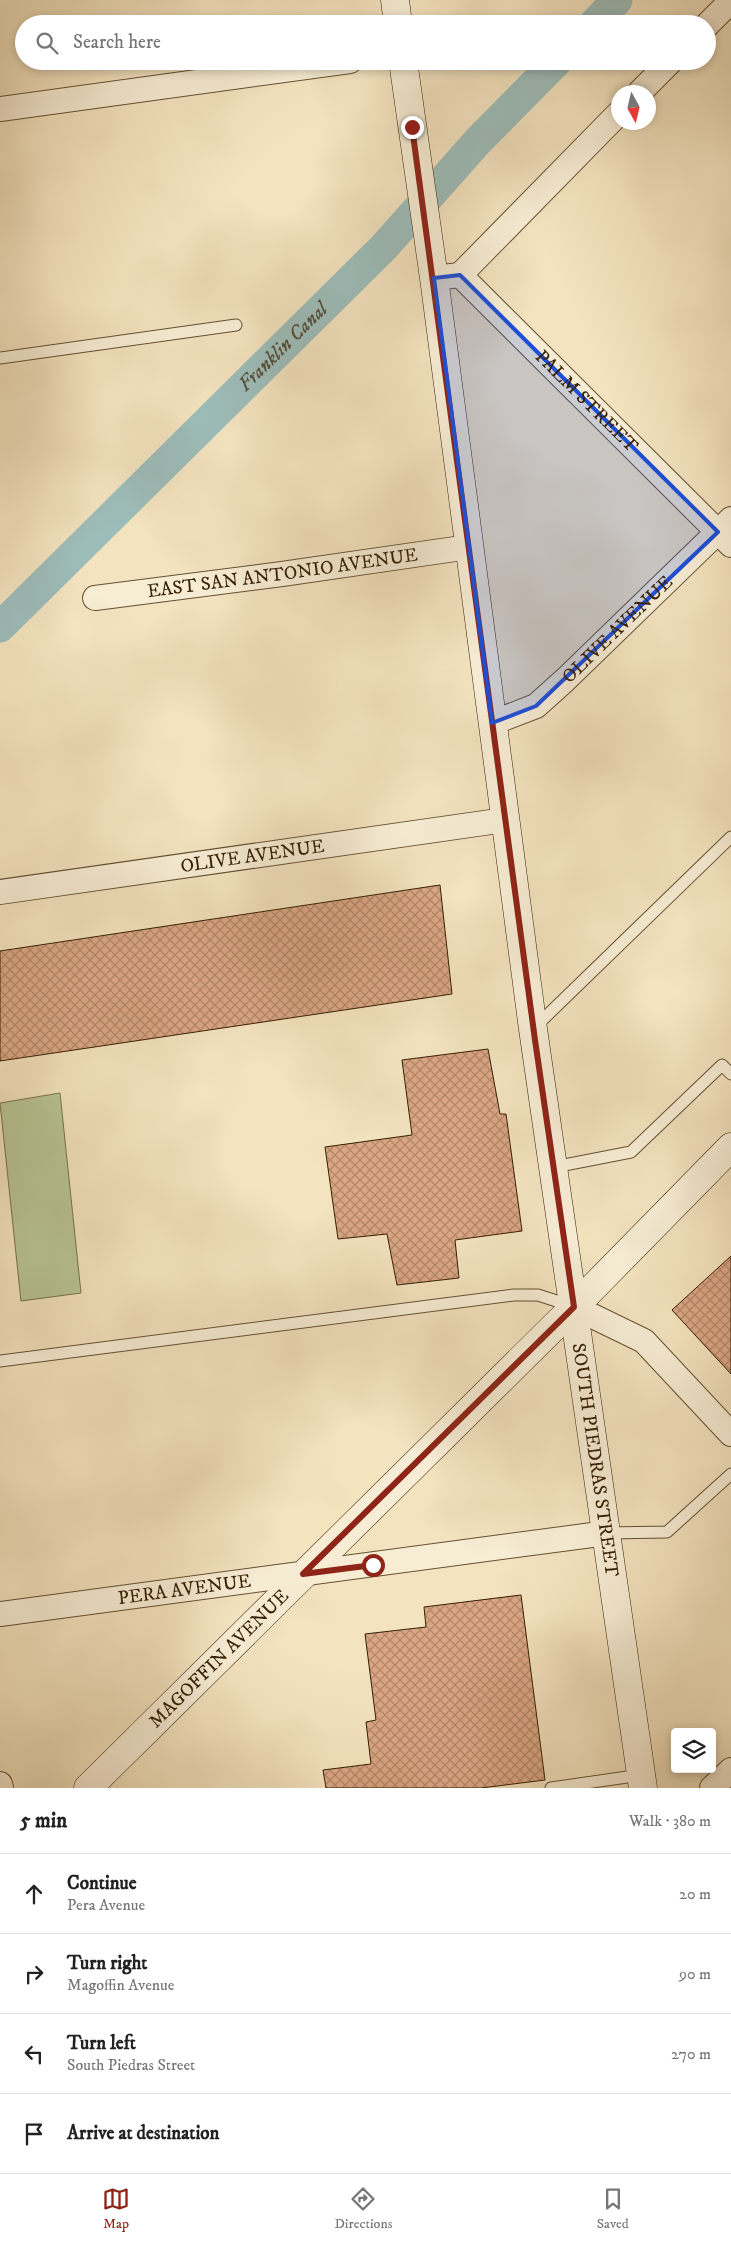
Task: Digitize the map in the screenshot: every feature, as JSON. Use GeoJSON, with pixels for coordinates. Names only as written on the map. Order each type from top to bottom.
{"type":"FeatureCollection","features":[{"type":"Feature","properties":{"kind":"main road"},"geometry":{"type":"LineString","coordinates":[[395,0],[397,15]]}},
{"type":"Feature","properties":{"kind":"main road","name":"SOUTH PIEDRAS STREET"},"geometry":{"type":"LineString","coordinates":[[404,70],[428,238],[447,276],[468,547],[533,1029],[642,1782]]}},
{"type":"Feature","properties":{"kind":"main road","name":"MAGOFFIN AVENUE"},"geometry":{"type":"LineString","coordinates":[[88,1788],[574,1307],[731,1147]]}},
{"type":"Feature","properties":{"kind":"street"},"geometry":{"type":"LineString","coordinates":[[716,16],[731,1]]}},
{"type":"Feature","properties":{"kind":"street"},"geometry":{"type":"LineString","coordinates":[[0,108],[283,70]]}},
{"type":"Feature","properties":{"kind":"street"},"geometry":{"type":"LineString","coordinates":[[647,85],[662,70]]}},
{"type":"Feature","properties":{"kind":"street"},"geometry":{"type":"LineString","coordinates":[[447,276],[611,121]]}},
{"type":"Feature","properties":{"kind":"street","name":"PALM STREET"},"geometry":{"type":"LineString","coordinates":[[447,276],[727,532]]}},
{"type":"Feature","properties":{"kind":"street","name":"OLIVE AVENUE"},"geometry":{"type":"LineString","coordinates":[[492,723],[536,706],[727,532]]}},
{"type":"Feature","properties":{"kind":"street","name":"EAST SAN ANTONIO AVENUE"},"geometry":{"type":"LineString","coordinates":[[95,598],[282,574],[468,547]]}},
{"type":"Feature","properties":{"kind":"street","name":"OLIVE AVENUE"},"geometry":{"type":"LineString","coordinates":[[0,892],[505,820]]}},
{"type":"Feature","properties":{"kind":"street"},"geometry":{"type":"LineString","coordinates":[[574,1307],[644,1341],[731,1434]]}},
{"type":"Feature","properties":{"kind":"street","name":"PERA AVENUE"},"geometry":{"type":"LineString","coordinates":[[0,1614],[607,1534]]}},
{"type":"Feature","properties":{"kind":"street"},"geometry":{"type":"LineString","coordinates":[[712,1788],[731,1770]]}},
{"type":"Feature","properties":{"kind":"street"},"geometry":{"type":"LineString","coordinates":[[0,1784],[1,1788]]}},
{"type":"Feature","properties":{"kind":"lane"},"geometry":{"type":"LineString","coordinates":[[0,358],[236,325]]}},
{"type":"Feature","properties":{"kind":"lane"},"geometry":{"type":"LineString","coordinates":[[533,1029],[731,837]]}},
{"type":"Feature","properties":{"kind":"lane"},"geometry":{"type":"LineString","coordinates":[[554,1167],[631,1152],[722,1064],[731,1074]]}},
{"type":"Feature","properties":{"kind":"lane"},"geometry":{"type":"LineString","coordinates":[[0,1361],[514,1295],[538,1295],[574,1307]]}},
{"type":"Feature","properties":{"kind":"lane"},"geometry":{"type":"LineString","coordinates":[[607,1534],[667,1532],[731,1474]]}},
{"type":"Feature","properties":{"kind":"lane"},"geometry":{"type":"LineString","coordinates":[[551,1788],[642,1782]]}},
{"type":"Feature","properties":{"kind":"highlighted area"},"geometry":{"type":"Polygon","coordinates":[[[460,275],[718,532],[536,706],[492,723],[434,278],[460,275]]]}},
{"type":"Feature","properties":{"kind":"green space"},"geometry":{"type":"Polygon","coordinates":[[[60,1093],[81,1293],[21,1301],[0,1103],[60,1093]]]}},
{"type":"Feature","properties":{"kind":"building"},"geometry":{"type":"Polygon","coordinates":[[[440,885],[452,994],[0,1061],[0,951],[440,885]]]}},
{"type":"Feature","properties":{"kind":"building"},"geometry":{"type":"Polygon","coordinates":[[[488,1049],[500,1114],[506,1114],[522,1231],[455,1240],[459,1278],[397,1285],[387,1234],[338,1239],[325,1147],[412,1135],[402,1060],[488,1049]]]}},
{"type":"Feature","properties":{"kind":"building"},"geometry":{"type":"Polygon","coordinates":[[[731,1256],[731,1374],[672,1310],[731,1256]]]}},
{"type":"Feature","properties":{"kind":"building"},"geometry":{"type":"Polygon","coordinates":[[[521,1595],[545,1780],[481,1788],[326,1788],[323,1770],[371,1764],[366,1722],[376,1720],[365,1634],[426,1627],[424,1607],[521,1595]]]}},
{"type":"Feature","properties":{"kind":"waterway","name":"Franklin Canal"},"geometry":{"type":"LineString","coordinates":[[603,15],[617,0]]}},
{"type":"Feature","properties":{"kind":"waterway","name":"Franklin Canal"},"geometry":{"type":"LineString","coordinates":[[0,627],[384,247],[478,141],[548,70]]}},
{"type":"Feature","properties":{"kind":"route"},"geometry":{"type":"LineString","coordinates":[[373,1565],[303,1574],[574,1307],[535,1040],[468,547],[434,278],[412,127]]}}]}
